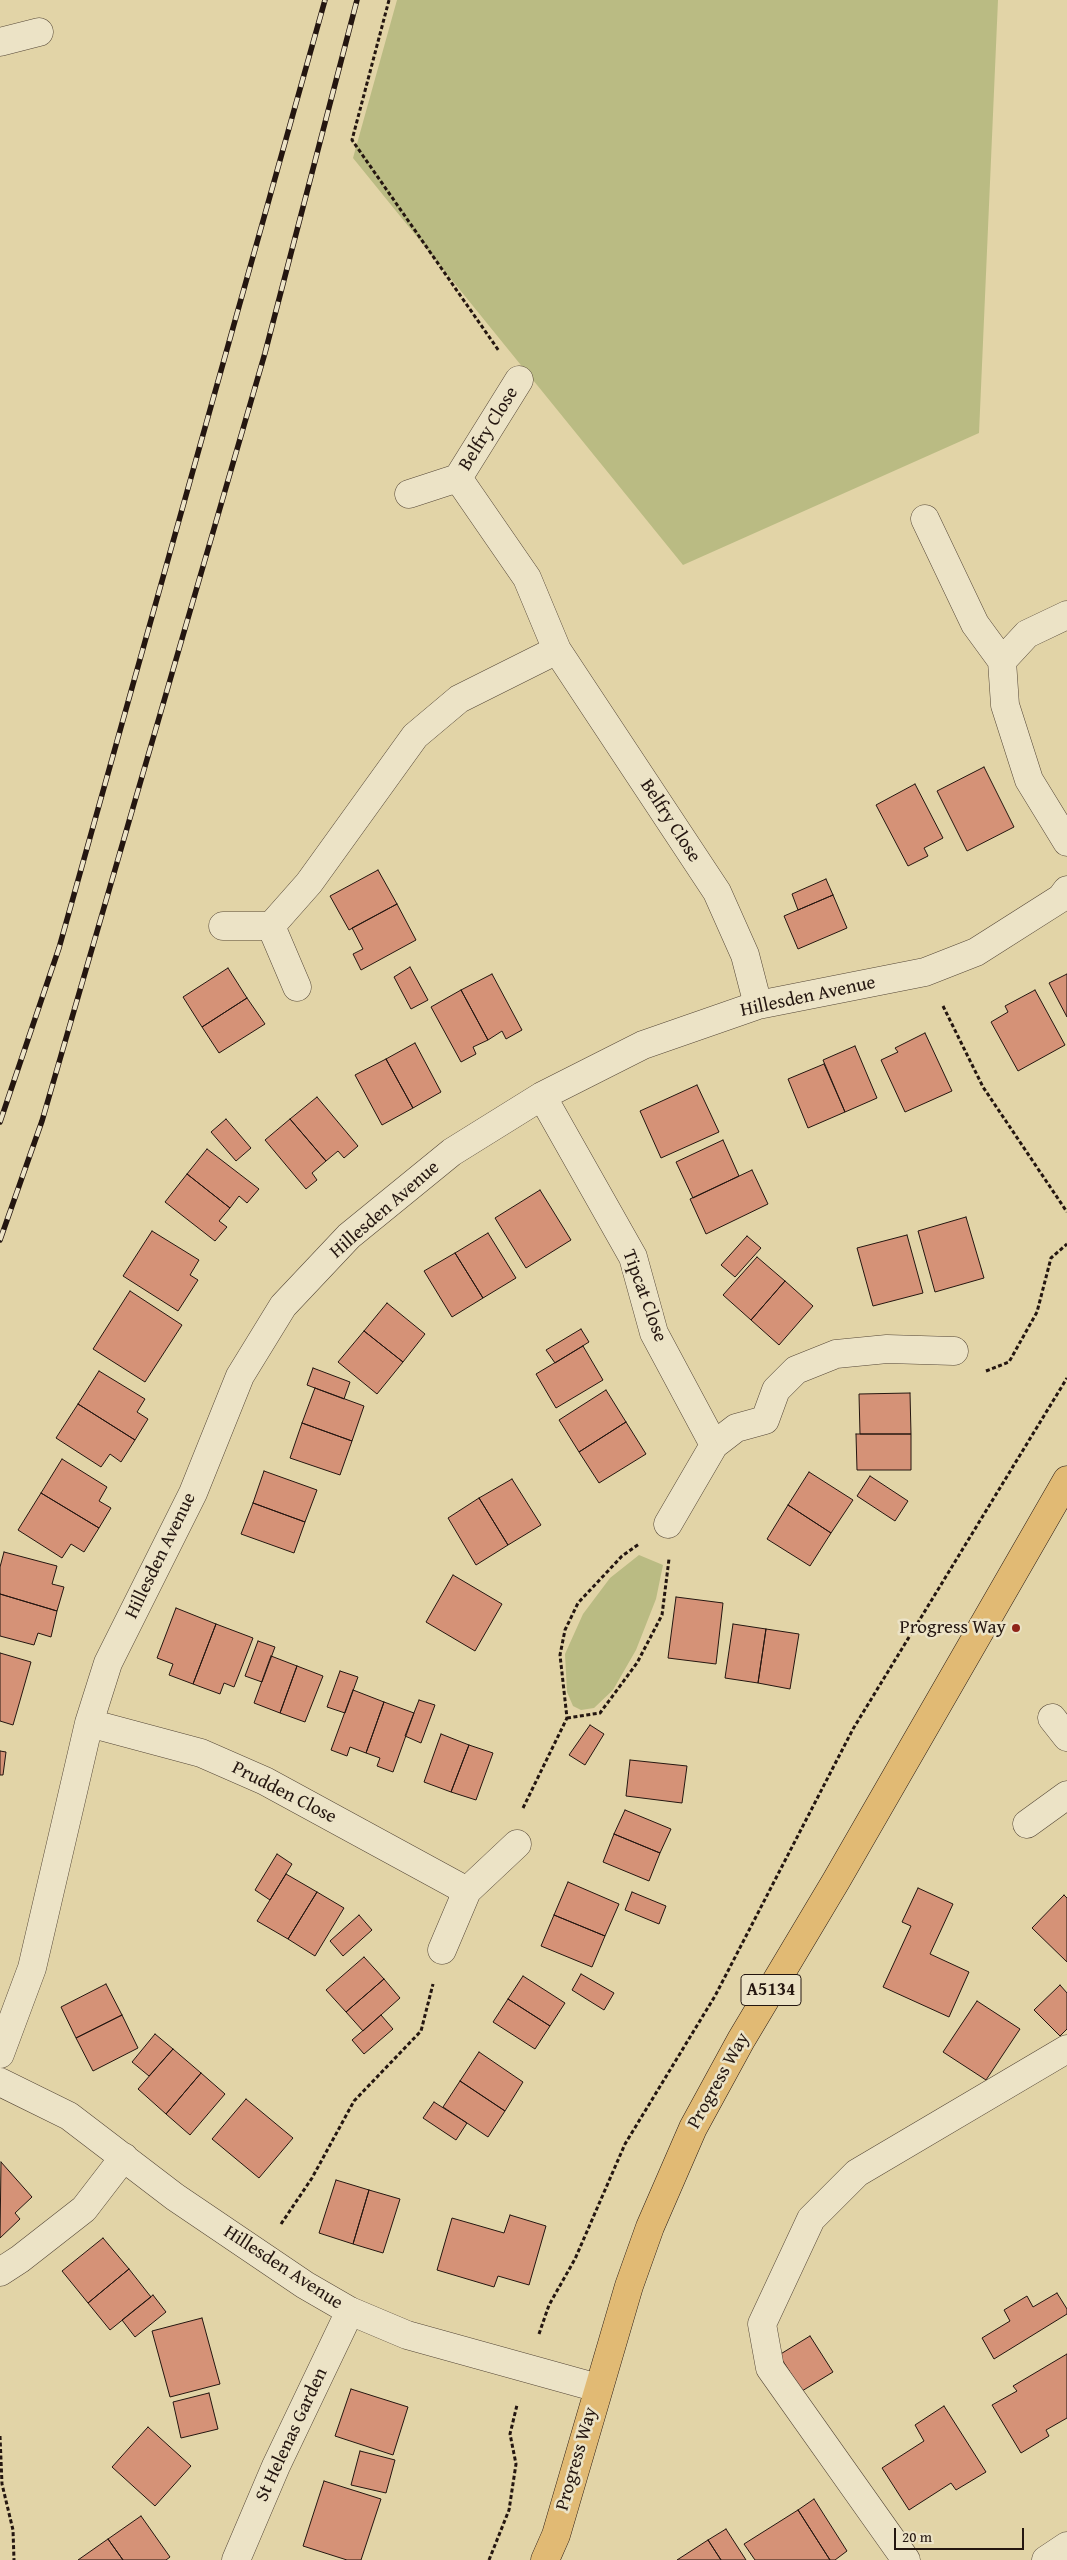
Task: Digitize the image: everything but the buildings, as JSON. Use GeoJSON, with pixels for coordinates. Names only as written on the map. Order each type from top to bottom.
{"type":"FeatureCollection","features":[{"type":"Feature","properties":{"kind":"main road","name":"Progress Way"},"geometry":{"type":"LineString","coordinates":[[545,2560],[557,2548],[598,2388],[650,2227],[693,2128],[716,2082],[836,1881],[1067,1480]]}},
{"type":"Feature","properties":{"kind":"street"},"geometry":{"type":"LineString","coordinates":[[0,42],[39,32]]}},
{"type":"Feature","properties":{"kind":"street","name":"Belfry Close"},"geometry":{"type":"LineString","coordinates":[[409,494],[458,478],[519,380]]}},
{"type":"Feature","properties":{"kind":"street","name":"Belfry Close"},"geometry":{"type":"LineString","coordinates":[[458,478],[527,578],[557,650],[717,892],[745,955],[758,1005]]}},
{"type":"Feature","properties":{"kind":"street"},"geometry":{"type":"LineString","coordinates":[[925,519],[975,624],[1002,660],[1005,705],[1029,780],[1067,842]]}},
{"type":"Feature","properties":{"kind":"street"},"geometry":{"type":"LineString","coordinates":[[1002,660],[1027,634],[1067,615]]}},
{"type":"Feature","properties":{"kind":"street"},"geometry":{"type":"LineString","coordinates":[[223,926],[271,926],[309,883],[415,736],[459,699],[557,650]]}},
{"type":"Feature","properties":{"kind":"street","name":"Hillesden Avenue"},"geometry":{"type":"LineString","coordinates":[[0,2054],[32,1968],[89,1723],[108,1663],[193,1493],[240,1376],[283,1306],[349,1236],[444,1158],[542,1096],[643,1045],[758,1005],[926,972],[976,952],[1061,898],[1067,890]]}},
{"type":"Feature","properties":{"kind":"street"},"geometry":{"type":"LineString","coordinates":[[271,926],[297,987]]}},
{"type":"Feature","properties":{"kind":"street","name":"Tipcat Close"},"geometry":{"type":"LineString","coordinates":[[542,1096],[633,1257],[654,1333],[714,1445]]}},
{"type":"Feature","properties":{"kind":"street"},"geometry":{"type":"LineString","coordinates":[[668,1524],[714,1445],[736,1428],[765,1420],[776,1390],[796,1370],[836,1354],[887,1349],[954,1351]]}},
{"type":"Feature","properties":{"kind":"street","name":"Prudden Close"},"geometry":{"type":"LineString","coordinates":[[89,1723],[201,1752],[265,1781],[468,1891]]}},
{"type":"Feature","properties":{"kind":"street"},"geometry":{"type":"LineString","coordinates":[[1027,1824],[1067,1796]]}},
{"type":"Feature","properties":{"kind":"street"},"geometry":{"type":"LineString","coordinates":[[442,1950],[468,1891],[517,1844]]}},
{"type":"Feature","properties":{"kind":"street"},"geometry":{"type":"LineString","coordinates":[[906,2560],[770,2368],[762,2324],[810,2219],[857,2173],[1067,2050]]}},
{"type":"Feature","properties":{"kind":"street","name":"Hillesden Avenue"},"geometry":{"type":"LineString","coordinates":[[0,2082],[69,2116],[176,2197],[305,2285],[350,2311],[408,2335],[598,2388]]}},
{"type":"Feature","properties":{"kind":"street"},"geometry":{"type":"LineString","coordinates":[[0,2272],[20,2259],[84,2209],[124,2157]]}},
{"type":"Feature","properties":{"kind":"street","name":"St Helenas Garden"},"geometry":{"type":"LineString","coordinates":[[236,2560],[276,2466],[350,2311]]}},
{"type":"Feature","properties":{"kind":"street"},"geometry":{"type":"LineString","coordinates":[[1046,2560],[1067,2546]]}},
{"type":"Feature","properties":{"kind":"path"},"geometry":{"type":"LineString","coordinates":[[389,0],[352,140],[519,380]]}},
{"type":"Feature","properties":{"kind":"path"},"geometry":{"type":"LineString","coordinates":[[926,972],[983,1087],[1067,1212]]}},
{"type":"Feature","properties":{"kind":"path"},"geometry":{"type":"LineString","coordinates":[[489,2560],[509,2510],[516,2464],[510,2434],[527,2367],[549,2305],[575,2259],[626,2144],[715,1996],[853,1729],[1067,1378]]}},
{"type":"Feature","properties":{"kind":"path"},"geometry":{"type":"LineString","coordinates":[[517,1844],[523,1804],[567,1718],[560,1655],[565,1630],[578,1603],[622,1556],[668,1524]]}},
{"type":"Feature","properties":{"kind":"path"},"geometry":{"type":"LineString","coordinates":[[567,1718],[600,1713],[637,1663],[662,1615],[669,1564],[668,1524]]}},
{"type":"Feature","properties":{"kind":"path"},"geometry":{"type":"LineString","coordinates":[[261,2254],[312,2178],[354,2101],[421,2031],[442,1950]]}},
{"type":"Feature","properties":{"kind":"path"},"geometry":{"type":"LineString","coordinates":[[0,2436],[2,2484],[12,2530],[14,2560]]}},
{"type":"Feature","properties":{"kind":"green space"},"geometry":{"type":"Polygon","coordinates":[[[397,0],[998,0],[979,433],[683,565],[353,158],[397,0]]]}},
{"type":"Feature","properties":{"kind":"green space"},"geometry":{"type":"Polygon","coordinates":[[[639,1555],[663,1565],[656,1599],[636,1650],[613,1690],[594,1708],[581,1710],[573,1706],[567,1692],[565,1654],[583,1614],[610,1578],[639,1555]]]}},
{"type":"Feature","properties":{"kind":"railway"},"geometry":{"type":"LineString","coordinates":[[0,1122],[59,948],[325,0]]}},
{"type":"Feature","properties":{"kind":"railway"},"geometry":{"type":"LineString","coordinates":[[0,1240],[42,1121],[265,353],[357,0]]}},
{"type":"Feature","properties":{"kind":"place","name":"Progress Way"},"geometry":{"type":"Point","coordinates":[1016,1628]}}]}
